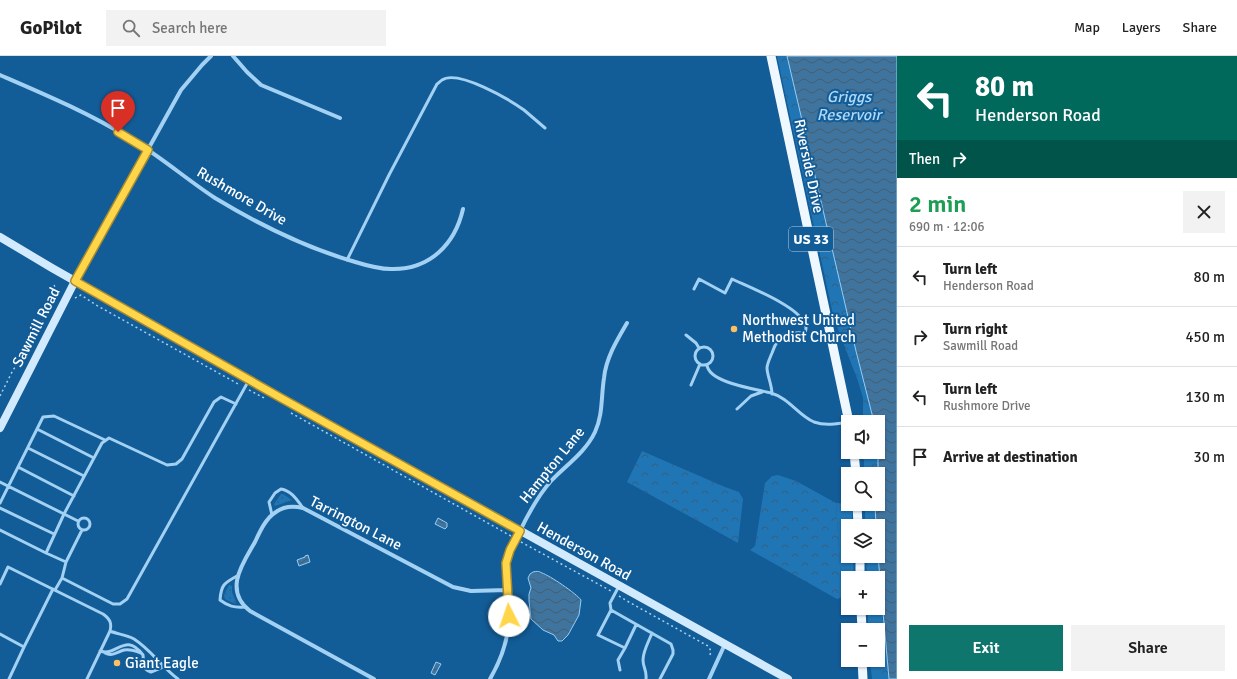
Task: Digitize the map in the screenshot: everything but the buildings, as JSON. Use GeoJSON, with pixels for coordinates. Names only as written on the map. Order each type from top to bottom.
{"type":"FeatureCollection","features":[{"type":"Feature","properties":{"kind":"main road","name":"Riverside Drive"},"geometry":{"type":"LineString","coordinates":[[771,56],[848,415]]}},
{"type":"Feature","properties":{"kind":"main road","name":"Henderson Road"},"geometry":{"type":"LineString","coordinates":[[0,237],[249,380],[520,531],[617,589],[725,644],[788,679]]}},
{"type":"Feature","properties":{"kind":"main road","name":"Sawmill Road"},"geometry":{"type":"LineString","coordinates":[[0,428],[75,281]]}},
{"type":"Feature","properties":{"kind":"main road"},"geometry":{"type":"LineString","coordinates":[[862,667],[862,679]]}},
{"type":"Feature","properties":{"kind":"street","name":"Sawmill Road"},"geometry":{"type":"LineString","coordinates":[[75,281],[182,90],[194,73],[211,56]]}},
{"type":"Feature","properties":{"kind":"street"},"geometry":{"type":"LineString","coordinates":[[233,56],[261,85],[340,118]]}},
{"type":"Feature","properties":{"kind":"street","name":"Rushmore Drive"},"geometry":{"type":"LineString","coordinates":[[0,75],[54,98],[95,119],[148,150],[214,197],[248,217],[285,236],[322,252],[347,260],[376,268],[392,269],[417,265],[437,254],[448,243],[457,227],[463,209]]}},
{"type":"Feature","properties":{"kind":"street","name":"Hampton Lane"},"geometry":{"type":"LineString","coordinates":[[520,531],[530,509],[540,495],[550,482],[577,456],[596,431],[600,418],[604,378],[608,362],[614,345],[627,322]]}},
{"type":"Feature","properties":{"kind":"street","name":"Tarrington Lane"},"geometry":{"type":"LineString","coordinates":[[272,515],[285,508],[294,506],[303,508],[453,587],[471,592],[507,590]]}},
{"type":"Feature","properties":{"kind":"street"},"geometry":{"type":"LineString","coordinates":[[272,515],[265,524],[241,565],[237,576],[238,594],[245,607],[374,679]]}},
{"type":"Feature","properties":{"kind":"street"},"geometry":{"type":"LineString","coordinates":[[490,679],[500,657],[507,636],[509,616],[507,556],[520,531]]}},
{"type":"Feature","properties":{"kind":"street"},"geometry":{"type":"LineString","coordinates":[[709,679],[725,644]]}},
{"type":"Feature","properties":{"kind":"lane"},"geometry":{"type":"LineString","coordinates":[[347,260],[389,175],[437,84],[442,80],[452,78],[484,87],[524,110],[545,128]]}},
{"type":"Feature","properties":{"kind":"lane"},"geometry":{"type":"LineString","coordinates":[[694,289],[699,279],[725,293],[732,279],[775,299],[804,322],[806,325],[805,333],[790,332],[780,337],[776,341],[767,368],[771,382],[772,394]]}},
{"type":"Feature","properties":{"kind":"lane"},"geometry":{"type":"LineString","coordinates":[[686,334],[696,342],[699,348]]}},
{"type":"Feature","properties":{"kind":"lane"},"geometry":{"type":"LineString","coordinates":[[699,348],[708,348],[712,353],[712,359],[707,365],[707,370],[725,381],[772,394],[786,400],[802,414],[816,422],[830,424],[841,423]]}},
{"type":"Feature","properties":{"kind":"lane"},"geometry":{"type":"LineString","coordinates":[[699,348],[694,355],[696,361],[700,364],[707,365]]}},
{"type":"Feature","properties":{"kind":"lane"},"geometry":{"type":"LineString","coordinates":[[691,385],[700,364]]}},
{"type":"Feature","properties":{"kind":"lane"},"geometry":{"type":"LineString","coordinates":[[62,578],[112,604],[120,604],[127,600],[249,380]]}},
{"type":"Feature","properties":{"kind":"lane"},"geometry":{"type":"LineString","coordinates":[[737,408],[751,396],[760,392],[765,392]]}},
{"type":"Feature","properties":{"kind":"lane"},"geometry":{"type":"LineString","coordinates":[[46,553],[64,514],[105,440],[109,438],[167,465],[176,464],[182,459],[214,402],[221,397],[236,404]]}},
{"type":"Feature","properties":{"kind":"lane"},"geometry":{"type":"LineString","coordinates":[[0,503],[44,417],[54,416],[105,440]]}},
{"type":"Feature","properties":{"kind":"lane"},"geometry":{"type":"LineString","coordinates":[[37,429],[94,458]]}},
{"type":"Feature","properties":{"kind":"lane"},"geometry":{"type":"LineString","coordinates":[[28,448],[84,476]]}},
{"type":"Feature","properties":{"kind":"lane"},"geometry":{"type":"LineString","coordinates":[[18,467],[74,496]]}},
{"type":"Feature","properties":{"kind":"lane"},"geometry":{"type":"LineString","coordinates":[[0,482],[78,520],[84,517],[89,521],[90,525],[88,529],[82,530],[77,526],[78,520]]}},
{"type":"Feature","properties":{"kind":"lane"},"geometry":{"type":"LineString","coordinates":[[272,515],[269,502],[274,493],[281,489],[294,496],[303,508]]}},
{"type":"Feature","properties":{"kind":"lane"},"geometry":{"type":"LineString","coordinates":[[0,508],[54,534]]}},
{"type":"Feature","properties":{"kind":"lane"},"geometry":{"type":"LineString","coordinates":[[0,530],[66,562]]}},
{"type":"Feature","properties":{"kind":"lane"},"geometry":{"type":"LineString","coordinates":[[9,679],[24,646],[62,578],[66,562],[82,530]]}},
{"type":"Feature","properties":{"kind":"lane"},"geometry":{"type":"LineString","coordinates":[[0,584],[8,567],[109,618],[112,625],[110,631],[87,679]]}},
{"type":"Feature","properties":{"kind":"lane"},"geometry":{"type":"LineString","coordinates":[[237,576],[226,582],[221,590],[220,600],[228,606],[236,608],[245,607]]}},
{"type":"Feature","properties":{"kind":"lane"},"geometry":{"type":"LineString","coordinates":[[617,589],[610,603],[610,610],[598,635],[625,648]]}},
{"type":"Feature","properties":{"kind":"lane"},"geometry":{"type":"LineString","coordinates":[[610,610],[667,640],[671,644],[673,650],[670,662],[660,679]]}},
{"type":"Feature","properties":{"kind":"lane"},"geometry":{"type":"LineString","coordinates":[[620,670],[618,660],[636,624]]}},
{"type":"Feature","properties":{"kind":"lane"},"geometry":{"type":"LineString","coordinates":[[110,631],[132,638],[144,647],[163,667],[178,679]]}},
{"type":"Feature","properties":{"kind":"lane"},"geometry":{"type":"LineString","coordinates":[[646,679],[647,673],[643,662],[652,633]]}},
{"type":"Feature","properties":{"kind":"lane"},"geometry":{"type":"LineString","coordinates":[[0,634],[24,646]]}},
{"type":"Feature","properties":{"kind":"lane"},"geometry":{"type":"LineString","coordinates":[[105,653],[130,645],[136,647],[141,653],[144,661],[143,666],[146,670],[151,672],[163,667]]}},
{"type":"Feature","properties":{"kind":"lane"},"geometry":{"type":"LineString","coordinates":[[100,651],[108,655],[125,650],[141,653]]}},
{"type":"Feature","properties":{"kind":"path"},"geometry":{"type":"LineString","coordinates":[[0,396],[13,370],[28,350],[48,310],[53,305],[57,294],[54,285]]}},
{"type":"Feature","properties":{"kind":"path"},"geometry":{"type":"LineString","coordinates":[[68,295],[74,298],[81,295],[96,305],[266,399]]}},
{"type":"Feature","properties":{"kind":"path"},"geometry":{"type":"LineString","coordinates":[[286,410],[505,532]]}},
{"type":"Feature","properties":{"kind":"path"},"geometry":{"type":"LineString","coordinates":[[526,545],[617,589],[708,646],[711,651],[710,655]]}},
{"type":"Feature","properties":{"kind":"green space"},"geometry":{"type":"Polygon","coordinates":[[[777,56],[787,56],[872,415],[863,415],[863,398],[858,381],[834,319],[777,56]]]}},
{"type":"Feature","properties":{"kind":"green space"},"geometry":{"type":"Polygon","coordinates":[[[642,451],[739,492],[743,499],[738,543],[627,482],[642,451]]]}},
{"type":"Feature","properties":{"kind":"green space"},"geometry":{"type":"Polygon","coordinates":[[[864,459],[879,459],[878,467],[864,467],[864,459]]]}},
{"type":"Feature","properties":{"kind":"green space"},"geometry":{"type":"Polygon","coordinates":[[[778,475],[796,481],[836,503],[841,597],[837,599],[750,550],[755,546],[765,483],[772,476],[778,475]]]}},
{"type":"Feature","properties":{"kind":"green space"},"geometry":{"type":"Polygon","coordinates":[[[281,494],[292,500],[275,506],[274,504],[281,494]]]}},
{"type":"Feature","properties":{"kind":"green space"},"geometry":{"type":"Polygon","coordinates":[[[836,503],[841,503],[841,511],[852,511],[852,519],[841,519],[841,563],[853,563],[854,571],[841,571],[841,581],[836,503]]]}},
{"type":"Feature","properties":{"kind":"green space"},"geometry":{"type":"Polygon","coordinates":[[[865,511],[875,511],[876,519],[865,519],[865,511]]]}},
{"type":"Feature","properties":{"kind":"green space"},"geometry":{"type":"Polygon","coordinates":[[[866,563],[879,563],[879,571],[867,571],[866,563]]]}},
{"type":"Feature","properties":{"kind":"green space"},"geometry":{"type":"Polygon","coordinates":[[[229,585],[232,586],[232,592],[236,602],[235,604],[225,599],[224,595],[229,585]]]}},
{"type":"Feature","properties":{"kind":"green space"},"geometry":{"type":"Polygon","coordinates":[[[868,615],[883,615],[884,623],[868,623],[868,615]]]}},
{"type":"Feature","properties":{"kind":"green space"},"geometry":{"type":"Polygon","coordinates":[[[885,634],[889,679],[872,679],[871,667],[885,667],[885,634]]]}},
{"type":"Feature","properties":{"kind":"water","name":"Griggs Reservoir"},"geometry":{"type":"Polygon","coordinates":[[[787,56],[897,56],[897,679],[889,679],[883,615],[885,615],[885,571],[879,571],[879,563],[885,563],[885,519],[876,519],[875,511],[885,511],[885,467],[878,467],[878,459],[885,459],[885,415],[872,415],[787,56]]]}},
{"type":"Feature","properties":{"kind":"water"},"geometry":{"type":"Polygon","coordinates":[[[438,518],[447,523],[447,527],[445,529],[435,524],[438,518]]]}},
{"type":"Feature","properties":{"kind":"water"},"geometry":{"type":"Polygon","coordinates":[[[308,555],[310,562],[299,566],[297,560],[308,555]]]}},
{"type":"Feature","properties":{"kind":"water"},"geometry":{"type":"Polygon","coordinates":[[[533,572],[540,572],[550,577],[569,589],[581,600],[579,615],[568,635],[562,641],[558,641],[554,635],[543,630],[531,619],[529,594],[531,588],[528,578],[533,572]]]}},
{"type":"Feature","properties":{"kind":"water"},"geometry":{"type":"Polygon","coordinates":[[[436,662],[441,664],[435,675],[431,673],[436,662]]]}},
{"type":"Feature","properties":{"kind":"place","name":"Northwest United Methodist Church"},"geometry":{"type":"Point","coordinates":[734,329]}},
{"type":"Feature","properties":{"kind":"place","name":"Giant Eagle"},"geometry":{"type":"Point","coordinates":[117,663]}},
{"type":"Feature","properties":{"kind":"route"},"geometry":{"type":"LineString","coordinates":[[118,132],[148,150],[75,281],[520,531],[507,556],[506,563],[509,616]]}}]}
